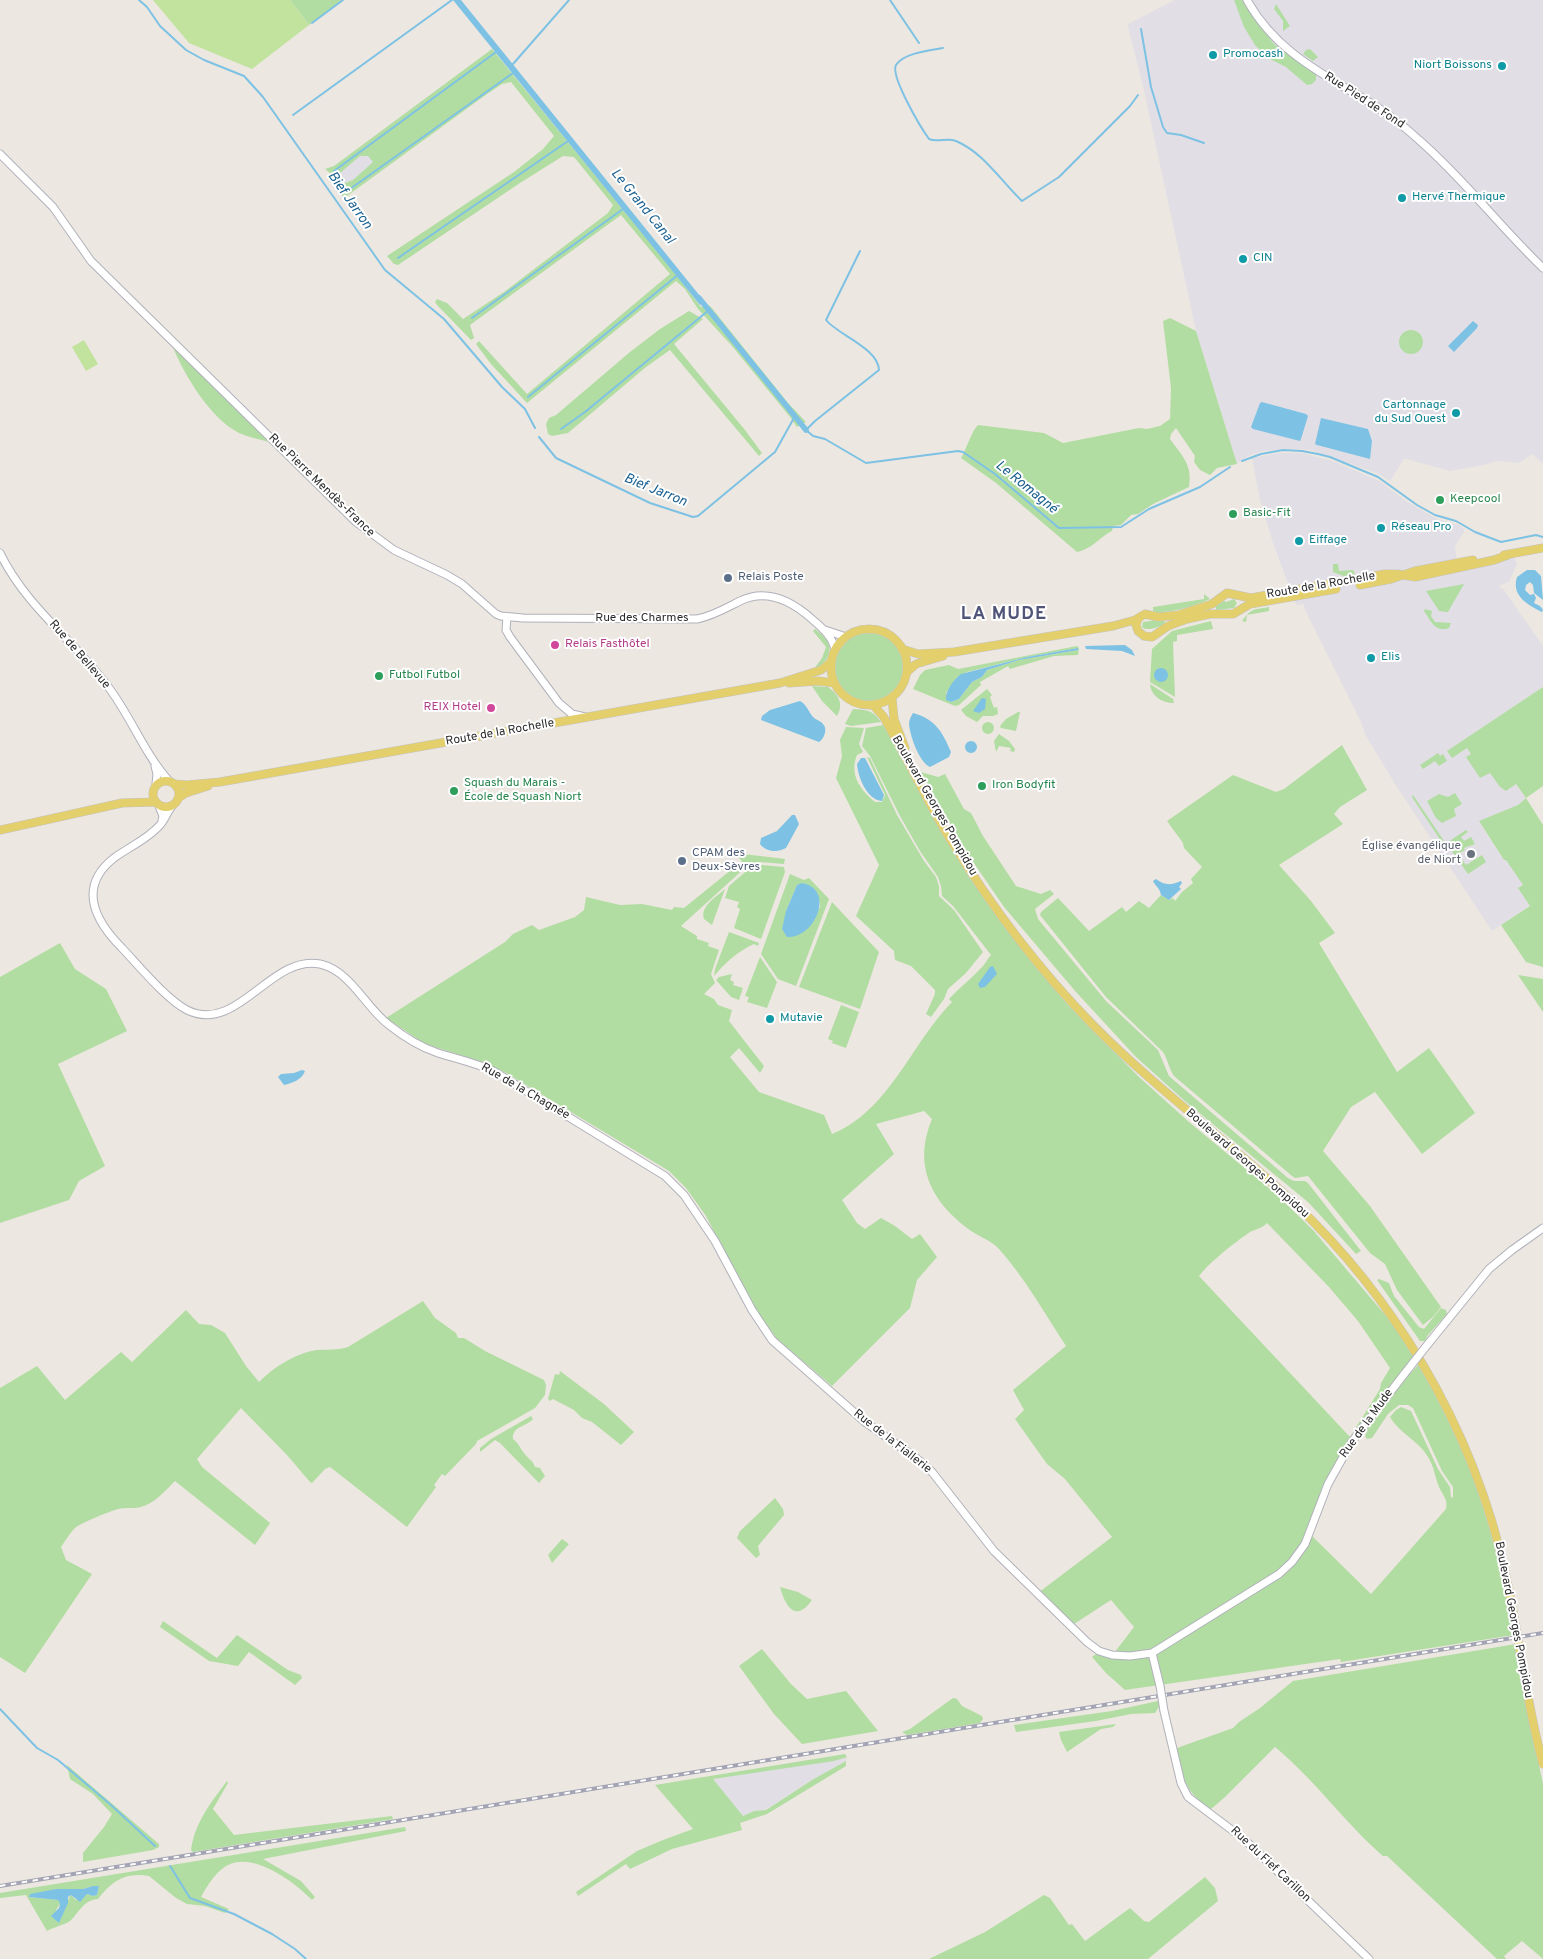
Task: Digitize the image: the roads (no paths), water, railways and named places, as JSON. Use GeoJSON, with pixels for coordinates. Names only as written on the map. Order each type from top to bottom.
{"type":"FeatureCollection","features":[{"type":"Feature","properties":{"kind":"main road"},"geometry":{"type":"LineString","coordinates":[[1508,555],[1543,548]]}},
{"type":"Feature","properties":{"kind":"main road","name":"Route de la Rochelle"},"geometry":{"type":"LineString","coordinates":[[1113,626],[1152,637],[1177,622],[1210,614],[1233,614],[1240,608],[1250,604],[1384,581],[1415,571],[1457,562],[1508,555]]}},
{"type":"Feature","properties":{"kind":"main road","name":"Route de la Rochelle"},"geometry":{"type":"LineString","coordinates":[[902,649],[918,654],[954,652],[1113,626],[1138,619],[1144,614],[1169,616],[1212,604],[1227,593],[1251,598],[1385,574],[1415,577],[1494,560],[1508,555]]}},
{"type":"Feature","properties":{"kind":"main road"},"geometry":{"type":"LineString","coordinates":[[1238,596],[1241,601],[1240,608]]}},
{"type":"Feature","properties":{"kind":"main road"},"geometry":{"type":"LineString","coordinates":[[1138,619],[1136,625],[1139,633]]}},
{"type":"Feature","properties":{"kind":"main road"},"geometry":{"type":"LineString","coordinates":[[866,630],[880,631],[893,638],[902,649],[906,660],[907,672],[903,684],[892,698],[873,705],[862,705],[850,700],[840,692],[834,683],[831,662],[835,650],[846,637],[866,630]]}},
{"type":"Feature","properties":{"kind":"main road","name":"Route de la Rochelle"},"geometry":{"type":"LineString","coordinates":[[907,672],[916,664],[954,652]]}},
{"type":"Feature","properties":{"kind":"main road","name":"Route de la Rochelle"},"geometry":{"type":"LineString","coordinates":[[780,683],[821,670],[831,662]]}},
{"type":"Feature","properties":{"kind":"main road","name":"Route de la Rochelle"},"geometry":{"type":"LineString","coordinates":[[172,782],[188,785],[220,782],[780,683],[812,681],[834,683]]}},
{"type":"Feature","properties":{"kind":"main road","name":"Boulevard Georges Pompidou"},"geometry":{"type":"LineString","coordinates":[[892,698],[894,719],[909,757],[960,848],[1003,911],[1048,969],[1094,1020],[1136,1062],[1276,1182],[1318,1221],[1371,1282],[1416,1347],[1456,1421],[1478,1470],[1496,1524],[1509,1574],[1543,1750]]}},
{"type":"Feature","properties":{"kind":"main road","name":"Boulevard Georges Pompidou"},"geometry":{"type":"LineString","coordinates":[[873,705],[883,716],[938,819],[966,864],[1014,932],[1045,971],[1092,1024],[1133,1064],[1267,1179],[1315,1224],[1368,1284],[1417,1356],[1453,1423],[1475,1472],[1490,1517],[1506,1574],[1529,1703],[1543,1764]]}},
{"type":"Feature","properties":{"kind":"main road"},"geometry":{"type":"LineString","coordinates":[[0,830],[122,803],[145,796],[162,781],[172,782],[179,791],[178,798],[172,806],[122,803]]}},
{"type":"Feature","properties":{"kind":"main road","name":"Route de la Rochelle"},"geometry":{"type":"LineString","coordinates":[[178,798],[190,791],[220,782]]}},
{"type":"Feature","properties":{"kind":"main road"},"geometry":{"type":"LineString","coordinates":[[155,787],[157,804]]}},
{"type":"Feature","properties":{"kind":"street","name":"Rue Pied de Fond"},"geometry":{"type":"LineString","coordinates":[[1247,0],[1264,26],[1285,48],[1309,66],[1382,110],[1420,140],[1543,268]]}},
{"type":"Feature","properties":{"kind":"street","name":"Rue Pierre Mendès-France"},"geometry":{"type":"LineString","coordinates":[[0,154],[53,207],[91,261],[366,532],[394,550],[452,578],[470,590],[492,611],[507,617]]}},
{"type":"Feature","properties":{"kind":"street","name":"Rue de Bellevue"},"geometry":{"type":"LineString","coordinates":[[0,553],[28,596],[108,686],[153,761],[172,782]]}},
{"type":"Feature","properties":{"kind":"street","name":"Rue des Charmes"},"geometry":{"type":"LineString","coordinates":[[507,617],[596,620],[697,619],[718,612],[746,598],[765,596],[779,598],[792,604],[822,628],[832,641],[835,650]]}},
{"type":"Feature","properties":{"kind":"street"},"geometry":{"type":"LineString","coordinates":[[507,617],[507,633],[562,707],[572,714],[586,717]]}},
{"type":"Feature","properties":{"kind":"street","name":"Rue des Charmes"},"geometry":{"type":"LineString","coordinates":[[822,628],[846,637]]}},
{"type":"Feature","properties":{"kind":"street","name":"Rue de Bellevue"},"geometry":{"type":"LineString","coordinates":[[153,761],[157,774],[155,787]]}},
{"type":"Feature","properties":{"kind":"street"},"geometry":{"type":"LineString","coordinates":[[157,804],[163,816],[162,824]]}},
{"type":"Feature","properties":{"kind":"street","name":"Rue de la Chagnée"},"geometry":{"type":"LineString","coordinates":[[172,806],[162,824],[107,864],[97,880],[93,896],[94,906],[103,927],[176,1003],[194,1013],[214,1014],[231,1007],[283,972],[296,966],[312,963],[334,969],[349,981],[377,1015],[410,1040],[438,1053],[495,1072],[666,1176],[684,1195],[706,1226]]}},
{"type":"Feature","properties":{"kind":"street","name":"Rue de la Fiallerie"},"geometry":{"type":"LineString","coordinates":[[706,1226],[752,1310],[772,1340],[865,1422],[916,1458],[932,1472],[994,1551],[1087,1642],[1099,1652],[1112,1655],[1130,1656],[1152,1653]]}},
{"type":"Feature","properties":{"kind":"street","name":"Rue de la Mude"},"geometry":{"type":"LineString","coordinates":[[1152,1653],[1270,1581],[1292,1562],[1305,1544],[1324,1492],[1337,1466],[1357,1434],[1489,1269],[1543,1228]]}},
{"type":"Feature","properties":{"kind":"street","name":"Rue du Fief Carillon"},"geometry":{"type":"LineString","coordinates":[[1152,1653],[1181,1783],[1188,1797],[1245,1840],[1370,1959]]}},
{"type":"Feature","properties":{"kind":"water"},"geometry":{"type":"Polygon","coordinates":[[[453,0],[461,0],[704,301],[700,305],[453,0]]]}},
{"type":"Feature","properties":{"kind":"water"},"geometry":{"type":"Polygon","coordinates":[[[1473,321],[1478,325],[1477,328],[1454,352],[1448,346],[1473,321]]]}},
{"type":"Feature","properties":{"kind":"water"},"geometry":{"type":"Polygon","coordinates":[[[1262,402],[1308,416],[1300,441],[1251,427],[1262,402]]]}},
{"type":"Feature","properties":{"kind":"water"},"geometry":{"type":"Polygon","coordinates":[[[1321,418],[1368,429],[1372,441],[1370,459],[1315,444],[1321,418]]]}},
{"type":"Feature","properties":{"kind":"water"},"geometry":{"type":"Polygon","coordinates":[[[1527,570],[1535,570],[1541,576],[1543,600],[1534,593],[1533,585],[1530,582],[1526,585],[1525,590],[1530,595],[1534,594],[1536,598],[1534,603],[1540,606],[1543,610],[1542,612],[1526,603],[1516,590],[1517,577],[1527,570]]]}},
{"type":"Feature","properties":{"kind":"water"},"geometry":{"type":"Polygon","coordinates":[[[1125,645],[1132,650],[1135,656],[1122,651],[1086,649],[1085,646],[1125,645]]]}},
{"type":"Feature","properties":{"kind":"water"},"geometry":{"type":"Polygon","coordinates":[[[1078,648],[1078,650],[1019,660],[987,670],[982,677],[972,682],[959,699],[951,702],[946,700],[951,686],[961,674],[1027,657],[1078,648]]]}},
{"type":"Feature","properties":{"kind":"water"},"geometry":{"type":"Polygon","coordinates":[[[1158,668],[1164,668],[1168,675],[1164,682],[1158,682],[1154,678],[1154,672],[1158,668]]]}},
{"type":"Feature","properties":{"kind":"water"},"geometry":{"type":"Polygon","coordinates":[[[982,698],[986,699],[985,709],[979,713],[973,711],[982,698]]]}},
{"type":"Feature","properties":{"kind":"water"},"geometry":{"type":"Polygon","coordinates":[[[800,701],[806,706],[813,717],[824,726],[825,734],[819,742],[761,720],[762,716],[770,710],[800,701]]]}},
{"type":"Feature","properties":{"kind":"water"},"geometry":{"type":"Polygon","coordinates":[[[913,713],[927,719],[937,727],[951,752],[949,757],[930,767],[922,760],[913,742],[909,724],[913,713]]]}},
{"type":"Feature","properties":{"kind":"water"},"geometry":{"type":"Polygon","coordinates":[[[973,741],[976,742],[976,752],[969,753],[966,752],[965,745],[966,742],[973,741]]]}},
{"type":"Feature","properties":{"kind":"water"},"geometry":{"type":"Polygon","coordinates":[[[861,758],[865,758],[884,795],[882,801],[872,797],[861,781],[857,764],[861,758]]]}},
{"type":"Feature","properties":{"kind":"water"},"geometry":{"type":"Polygon","coordinates":[[[792,815],[795,815],[799,824],[786,848],[772,851],[762,847],[760,844],[761,838],[777,831],[792,815]]]}},
{"type":"Feature","properties":{"kind":"water"},"geometry":{"type":"Polygon","coordinates":[[[1156,879],[1168,884],[1181,881],[1182,883],[1179,887],[1181,889],[1169,900],[1161,895],[1153,881],[1156,879]]]}},
{"type":"Feature","properties":{"kind":"water"},"geometry":{"type":"Polygon","coordinates":[[[802,883],[812,887],[818,894],[820,903],[818,913],[806,930],[797,936],[787,937],[782,929],[786,911],[797,885],[802,883]]]}},
{"type":"Feature","properties":{"kind":"water"},"geometry":{"type":"Polygon","coordinates":[[[993,966],[997,974],[985,987],[980,988],[978,984],[990,967],[993,966]]]}},
{"type":"Feature","properties":{"kind":"water"},"geometry":{"type":"Polygon","coordinates":[[[305,1071],[302,1077],[284,1085],[278,1077],[281,1074],[305,1071]]]}},
{"type":"Feature","properties":{"kind":"water"},"geometry":{"type":"Polygon","coordinates":[[[99,1886],[97,1895],[87,1894],[80,1902],[71,1895],[68,1897],[68,1903],[59,1923],[51,1916],[59,1908],[58,1900],[29,1897],[30,1894],[56,1889],[83,1889],[99,1886]]]}},
{"type":"Feature","properties":{"kind":"waterway","name":"Bief Jarron"},"geometry":{"type":"LineString","coordinates":[[139,0],[147,7],[160,26],[186,50],[204,60],[244,76],[263,97],[385,270],[444,319],[502,387],[525,409],[535,428]]}},
{"type":"Feature","properties":{"kind":"waterway"},"geometry":{"type":"LineString","coordinates":[[312,23],[343,0]]}},
{"type":"Feature","properties":{"kind":"waterway"},"geometry":{"type":"LineString","coordinates":[[293,115],[452,0]]}},
{"type":"Feature","properties":{"kind":"waterway"},"geometry":{"type":"LineString","coordinates":[[513,64],[569,0]]}},
{"type":"Feature","properties":{"kind":"waterway"},"geometry":{"type":"LineString","coordinates":[[890,0],[919,43]]}},
{"type":"Feature","properties":{"kind":"waterway"},"geometry":{"type":"LineString","coordinates":[[1141,29],[1151,87],[1163,127],[1167,133],[1181,135],[1204,143]]}},
{"type":"Feature","properties":{"kind":"waterway"},"geometry":{"type":"LineString","coordinates":[[943,48],[911,55],[896,65],[897,80],[907,102],[929,139],[953,140],[966,146],[975,152],[1022,201],[1059,177],[1130,106],[1138,95]]}},
{"type":"Feature","properties":{"kind":"waterway"},"geometry":{"type":"LineString","coordinates":[[334,171],[496,52]]}},
{"type":"Feature","properties":{"kind":"waterway"},"geometry":{"type":"LineString","coordinates":[[350,189],[513,73]]}},
{"type":"Feature","properties":{"kind":"waterway"},"geometry":{"type":"LineString","coordinates":[[398,258],[568,141]]}},
{"type":"Feature","properties":{"kind":"waterway"},"geometry":{"type":"LineString","coordinates":[[472,318],[623,209]]}},
{"type":"Feature","properties":{"kind":"waterway","name":"Le Romagné"},"geometry":{"type":"LineString","coordinates":[[860,251],[826,320],[865,348],[877,362],[879,370],[806,430],[813,436],[825,439],[866,463],[958,451],[963,452],[995,474],[1059,528],[1121,527],[1149,509],[1200,487],[1230,467]]}},
{"type":"Feature","properties":{"kind":"waterway"},"geometry":{"type":"LineString","coordinates":[[528,397],[679,274]]}},
{"type":"Feature","properties":{"kind":"waterway","name":"Le Grand Canal"},"geometry":{"type":"LineString","coordinates":[[699,298],[806,430]]}},
{"type":"Feature","properties":{"kind":"waterway"},"geometry":{"type":"LineString","coordinates":[[561,429],[585,412],[709,310]]}},
{"type":"Feature","properties":{"kind":"waterway","name":"Bief Jarron"},"geometry":{"type":"LineString","coordinates":[[539,437],[556,458],[650,503],[693,517],[698,516],[775,452],[795,416]]}},
{"type":"Feature","properties":{"kind":"waterway","name":"Le Romagné"},"geometry":{"type":"LineString","coordinates":[[1242,461],[1261,454],[1283,450],[1302,451],[1330,457],[1378,477],[1417,505],[1435,515],[1456,521],[1475,532],[1501,542],[1536,535],[1543,537]]}},
{"type":"Feature","properties":{"kind":"waterway"},"geometry":{"type":"LineString","coordinates":[[0,1709],[37,1748],[58,1760],[155,1846]]}},
{"type":"Feature","properties":{"kind":"waterway"},"geometry":{"type":"LineString","coordinates":[[170,1866],[190,1898],[234,1914],[272,1934],[295,1949],[306,1959]]}},
{"type":"Feature","properties":{"kind":"railway"},"geometry":{"type":"LineString","coordinates":[[0,1886],[1543,1633]]}},
{"type":"Feature","properties":{"kind":"place","name":"Promocash"},"geometry":{"type":"Point","coordinates":[1213,55]}},
{"type":"Feature","properties":{"kind":"place","name":"Niort Boissons"},"geometry":{"type":"Point","coordinates":[1502,66]}},
{"type":"Feature","properties":{"kind":"place","name":"Hervé Thermique"},"geometry":{"type":"Point","coordinates":[1402,198]}},
{"type":"Feature","properties":{"kind":"place","name":"CIN"},"geometry":{"type":"Point","coordinates":[1243,259]}},
{"type":"Feature","properties":{"kind":"place","name":"Cartonnage du Sud Ouest"},"geometry":{"type":"Point","coordinates":[1456,413]}},
{"type":"Feature","properties":{"kind":"place","name":"Keepcool"},"geometry":{"type":"Point","coordinates":[1440,500]}},
{"type":"Feature","properties":{"kind":"place","name":"Basic-Fit"},"geometry":{"type":"Point","coordinates":[1233,514]}},
{"type":"Feature","properties":{"kind":"place","name":"Réseau Pro"},"geometry":{"type":"Point","coordinates":[1381,528]}},
{"type":"Feature","properties":{"kind":"place","name":"Eiffage"},"geometry":{"type":"Point","coordinates":[1299,541]}},
{"type":"Feature","properties":{"kind":"place","name":"Relais Poste"},"geometry":{"type":"Point","coordinates":[728,578]}},
{"type":"Feature","properties":{"kind":"place","name":"Relais Fasthôtel"},"geometry":{"type":"Point","coordinates":[555,645]}},
{"type":"Feature","properties":{"kind":"place","name":"Elis"},"geometry":{"type":"Point","coordinates":[1371,658]}},
{"type":"Feature","properties":{"kind":"place","name":"Futbol Futbol"},"geometry":{"type":"Point","coordinates":[379,676]}},
{"type":"Feature","properties":{"kind":"place","name":"REIX Hotel"},"geometry":{"type":"Point","coordinates":[491,708]}},
{"type":"Feature","properties":{"kind":"place","name":"Iron Bodyfit"},"geometry":{"type":"Point","coordinates":[982,786]}},
{"type":"Feature","properties":{"kind":"place","name":"Squash du Marais - École de Squash Niort"},"geometry":{"type":"Point","coordinates":[454,791]}},
{"type":"Feature","properties":{"kind":"place","name":"Église évangélique de Niort"},"geometry":{"type":"Point","coordinates":[1471,854]}},
{"type":"Feature","properties":{"kind":"place","name":"CPAM des Deux-Sèvres"},"geometry":{"type":"Point","coordinates":[682,861]}},
{"type":"Feature","properties":{"kind":"place","name":"Mutavie"},"geometry":{"type":"Point","coordinates":[770,1019]}},
{"type":"Feature","properties":{"kind":"district","name":"LA MUDE"},"geometry":{"type":"Point","coordinates":[1004,615]}}]}
